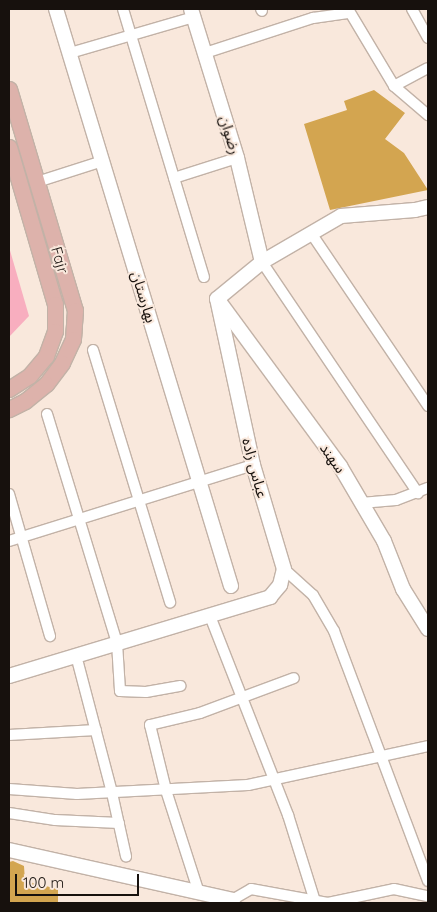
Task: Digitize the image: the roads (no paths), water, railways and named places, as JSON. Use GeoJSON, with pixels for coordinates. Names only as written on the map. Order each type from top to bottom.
{"type":"FeatureCollection","features":[{"type":"Feature","properties":{"kind":"main road","name":"Fajr"},"geometry":{"type":"LineString","coordinates":[[9,89],[74,310],[73,339],[62,363],[46,384],[25,401],[9,409]]}},
{"type":"Feature","properties":{"kind":"main road","name":"Fajr"},"geometry":{"type":"LineString","coordinates":[[9,147],[55,304],[55,332],[46,356],[30,376],[9,389]]}},
{"type":"Feature","properties":{"kind":"main road"},"geometry":{"type":"LineString","coordinates":[[20,187],[37,182]]}},
{"type":"Feature","properties":{"kind":"street","name":"بهارستان"},"geometry":{"type":"LineString","coordinates":[[56,9],[231,586]]}},
{"type":"Feature","properties":{"kind":"street"},"geometry":{"type":"LineString","coordinates":[[123,9],[204,278]]}},
{"type":"Feature","properties":{"kind":"street"},"geometry":{"type":"LineString","coordinates":[[412,9],[428,38]]}},
{"type":"Feature","properties":{"kind":"street"},"geometry":{"type":"LineString","coordinates":[[205,53],[313,18],[349,11],[394,86],[428,115]]}},
{"type":"Feature","properties":{"kind":"street"},"geometry":{"type":"LineString","coordinates":[[70,53],[132,35],[193,13]]}},
{"type":"Feature","properties":{"kind":"street","name":"رضوان"},"geometry":{"type":"LineString","coordinates":[[193,13],[237,158],[262,262]]}},
{"type":"Feature","properties":{"kind":"street"},"geometry":{"type":"LineString","coordinates":[[394,86],[428,68]]}},
{"type":"Feature","properties":{"kind":"street"},"geometry":{"type":"LineString","coordinates":[[174,178],[237,158]]}},
{"type":"Feature","properties":{"kind":"street"},"geometry":{"type":"LineString","coordinates":[[37,182],[103,161]]}},
{"type":"Feature","properties":{"kind":"street"},"geometry":{"type":"LineString","coordinates":[[217,299],[262,262],[341,216],[415,210],[428,207]]}},
{"type":"Feature","properties":{"kind":"street"},"geometry":{"type":"LineString","coordinates":[[311,233],[428,406]]}},
{"type":"Feature","properties":{"kind":"street"},"geometry":{"type":"LineString","coordinates":[[262,262],[418,493]]}},
{"type":"Feature","properties":{"kind":"street","name":"عباس زاده"},"geometry":{"type":"LineString","coordinates":[[217,299],[253,465],[284,569]]}},
{"type":"Feature","properties":{"kind":"street","name":"سهند"},"geometry":{"type":"LineString","coordinates":[[217,299],[340,466],[384,541],[403,589],[428,629]]}},
{"type":"Feature","properties":{"kind":"street"},"geometry":{"type":"LineString","coordinates":[[93,350],[170,602]]}},
{"type":"Feature","properties":{"kind":"street"},"geometry":{"type":"LineString","coordinates":[[47,414],[117,643],[120,691],[146,692],[180,686]]}},
{"type":"Feature","properties":{"kind":"street"},"geometry":{"type":"LineString","coordinates":[[9,541],[253,465]]}},
{"type":"Feature","properties":{"kind":"street"},"geometry":{"type":"LineString","coordinates":[[361,503],[396,500],[428,488]]}},
{"type":"Feature","properties":{"kind":"street"},"geometry":{"type":"LineString","coordinates":[[9,494],[50,636]]}},
{"type":"Feature","properties":{"kind":"street"},"geometry":{"type":"LineString","coordinates":[[9,676],[270,597],[280,585],[284,569],[313,595],[334,631],[428,881]]}},
{"type":"Feature","properties":{"kind":"street"},"geometry":{"type":"LineString","coordinates":[[210,616],[288,815],[315,901]]}},
{"type":"Feature","properties":{"kind":"street"},"geometry":{"type":"LineString","coordinates":[[78,663],[112,793],[126,856]]}},
{"type":"Feature","properties":{"kind":"street"},"geometry":{"type":"LineString","coordinates":[[199,893],[166,790],[150,725],[200,714],[294,678]]}},
{"type":"Feature","properties":{"kind":"street"},"geometry":{"type":"LineString","coordinates":[[9,735],[96,730]]}},
{"type":"Feature","properties":{"kind":"street"},"geometry":{"type":"LineString","coordinates":[[9,788],[77,794],[248,785],[274,781],[428,746]]}},
{"type":"Feature","properties":{"kind":"street"},"geometry":{"type":"LineString","coordinates":[[9,814],[55,820],[119,823]]}},
{"type":"Feature","properties":{"kind":"street"},"geometry":{"type":"LineString","coordinates":[[9,850],[233,902],[251,889],[328,903],[394,889],[426,898]]}}]}
